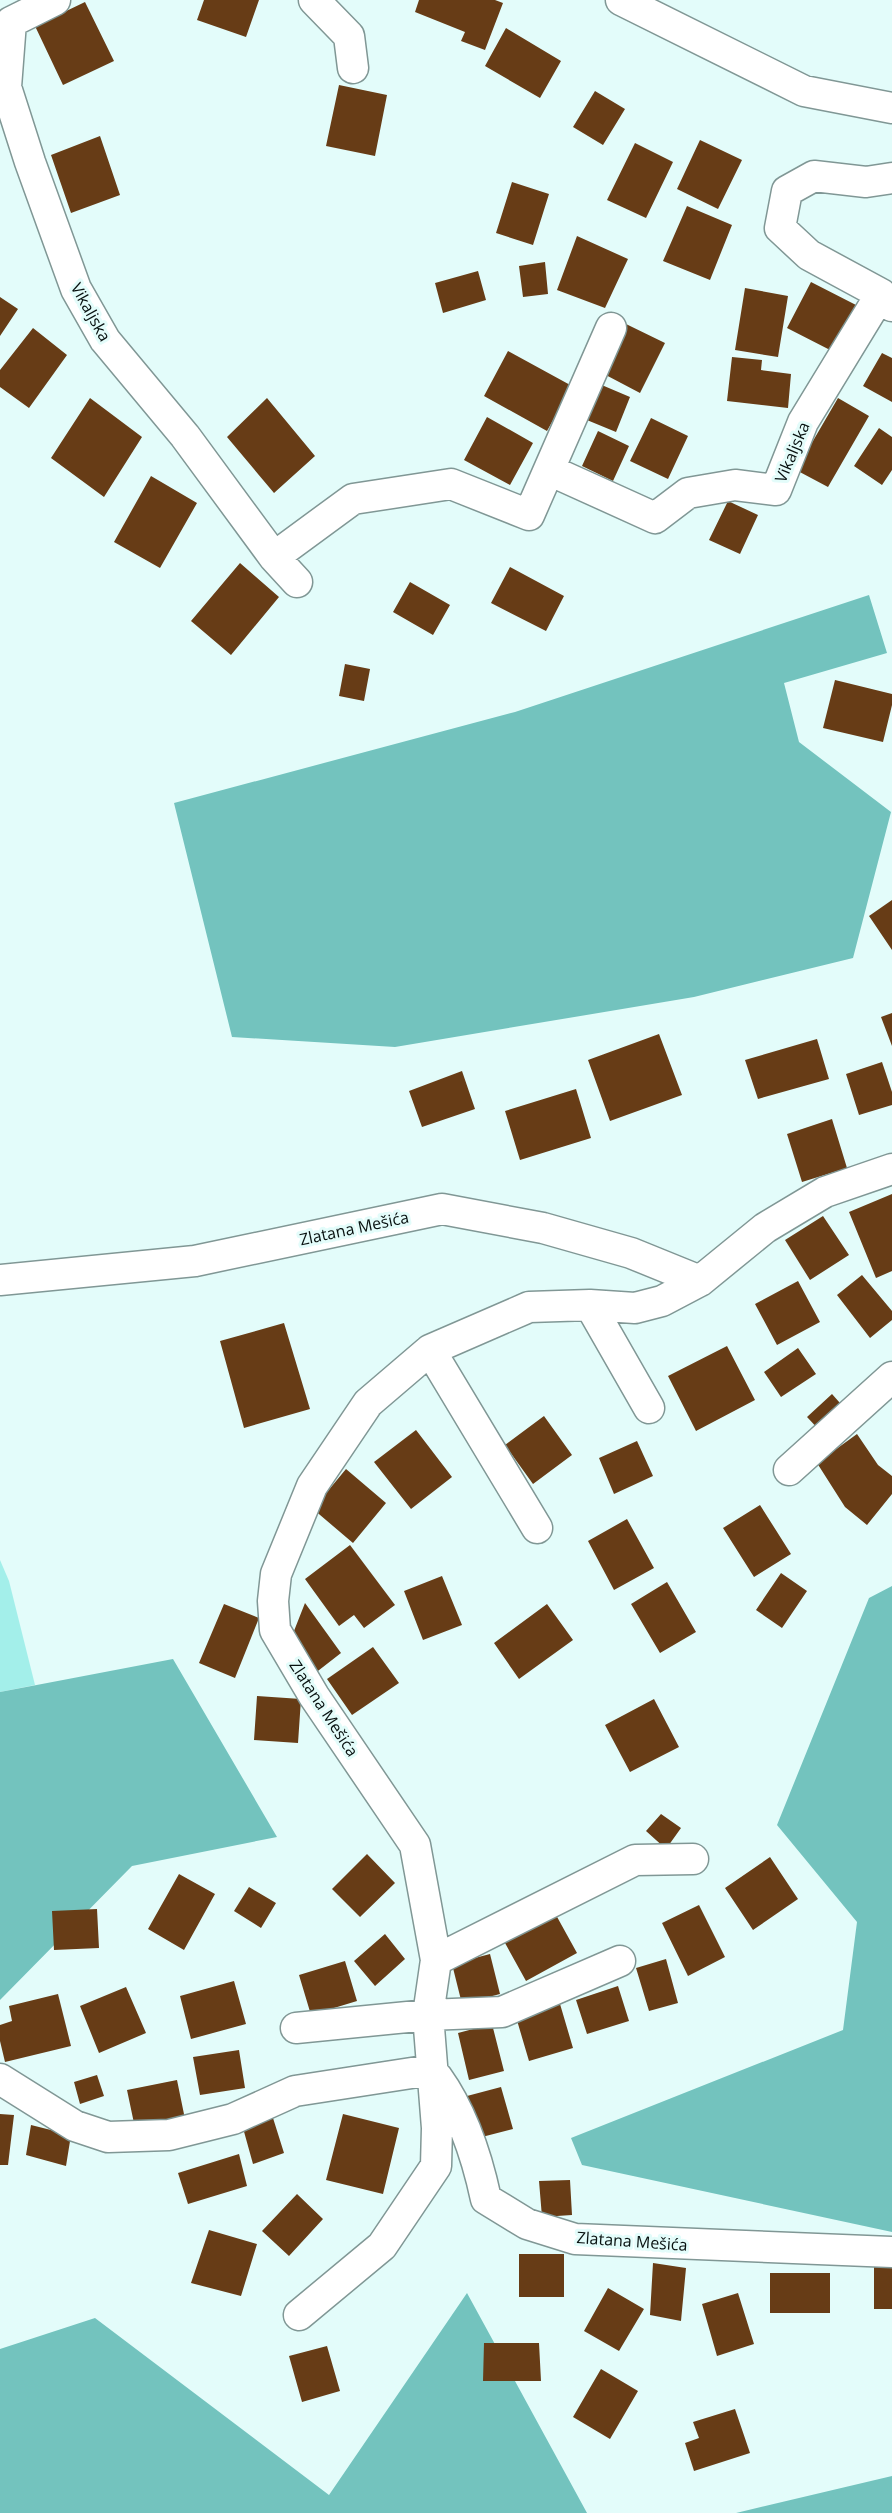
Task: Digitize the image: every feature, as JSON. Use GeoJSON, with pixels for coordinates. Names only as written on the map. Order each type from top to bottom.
{"type":"FeatureCollection","features":[{"type":"Feature","properties":{"kind":"street","name":"Vikaljska"},"geometry":{"type":"LineString","coordinates":[[55,0],[6,22],[6,87],[30,162],[76,289],[105,340],[185,436],[274,557],[297,582]]}},
{"type":"Feature","properties":{"kind":"street"},"geometry":{"type":"LineString","coordinates":[[314,0],[349,36],[353,68]]}},
{"type":"Feature","properties":{"kind":"street"},"geometry":{"type":"LineString","coordinates":[[621,0],[804,91],[892,108]]}},
{"type":"Feature","properties":{"kind":"street","name":"Vikaljska"},"geometry":{"type":"LineString","coordinates":[[549,470],[655,518],[688,493],[735,485],[776,490],[803,422],[886,300],[809,255],[780,228],[787,191],[814,176],[866,182],[892,177]]}},
{"type":"Feature","properties":{"kind":"street"},"geometry":{"type":"LineString","coordinates":[[274,557],[353,500],[386,494],[451,484],[529,515],[611,328]]}},
{"type":"Feature","properties":{"kind":"street","name":"Zlatana Mešića"},"geometry":{"type":"LineString","coordinates":[[299,2315],[382,2246],[436,2166],[437,2128],[428,2015],[436,1960],[415,1845],[314,1696],[274,1630],[273,1601],[276,1574],[312,1486],[368,1404],[430,1350],[529,1307],[590,1305],[634,1308],[662,1301],[700,1281],[765,1228],[825,1192],[892,1169]]}},
{"type":"Feature","properties":{"kind":"street","name":"Zlatana Mešića"},"geometry":{"type":"LineString","coordinates":[[0,1280],[195,1261],[442,1209],[543,1228],[631,1253],[700,1281]]}},
{"type":"Feature","properties":{"kind":"street"},"geometry":{"type":"LineString","coordinates":[[590,1305],[650,1408]]}},
{"type":"Feature","properties":{"kind":"street"},"geometry":{"type":"LineString","coordinates":[[430,1350],[537,1528]]}},
{"type":"Feature","properties":{"kind":"street"},"geometry":{"type":"LineString","coordinates":[[789,1470],[892,1377]]}},
{"type":"Feature","properties":{"kind":"street"},"geometry":{"type":"LineString","coordinates":[[436,1960],[635,1860],[693,1859]]}},
{"type":"Feature","properties":{"kind":"street"},"geometry":{"type":"LineString","coordinates":[[296,2028],[428,2015],[502,2012],[620,1961]]}},
{"type":"Feature","properties":{"kind":"street"},"geometry":{"type":"LineString","coordinates":[[0,2079],[75,2126],[108,2137],[169,2135],[233,2119],[295,2091],[431,2070]]}},
{"type":"Feature","properties":{"kind":"street","name":"Zlatana Mešića"},"geometry":{"type":"LineString","coordinates":[[431,2070],[451,2097],[478,2163],[486,2199],[527,2224],[575,2239],[892,2252]]}},
{"type":"Feature","properties":{"kind":"shaded area"},"geometry":{"type":"Polygon","coordinates":[[[869,595],[887,653],[784,683],[799,742],[891,812],[853,958],[694,997],[395,1047],[232,1037],[174,803],[515,712],[869,595]]]}},
{"type":"Feature","properties":{"kind":"shaded area"},"geometry":{"type":"Polygon","coordinates":[[[0,1560],[9,1581],[35,1685],[0,1692],[0,1560]]]}},
{"type":"Feature","properties":{"kind":"shaded area"},"geometry":{"type":"Polygon","coordinates":[[[892,1586],[892,2232],[582,2165],[571,2138],[843,2030],[857,1922],[777,1825],[869,1598],[892,1586]]]}},
{"type":"Feature","properties":{"kind":"shaded area"},"geometry":{"type":"Polygon","coordinates":[[[173,1659],[277,1837],[132,1866],[0,2000],[0,1692],[173,1659]]]}},
{"type":"Feature","properties":{"kind":"shaded area"},"geometry":{"type":"Polygon","coordinates":[[[467,2293],[587,2513],[0,2513],[0,2349],[95,2318],[329,2495],[467,2293]]]}},
{"type":"Feature","properties":{"kind":"shaded area"},"geometry":{"type":"Polygon","coordinates":[[[892,2476],[892,2513],[736,2513],[892,2476]]]}},
{"type":"Feature","properties":{"kind":"building"},"geometry":{"type":"Polygon","coordinates":[[[204,0],[259,0],[246,37],[197,20],[204,0]]]}},
{"type":"Feature","properties":{"kind":"building"},"geometry":{"type":"Polygon","coordinates":[[[419,0],[495,0],[503,3],[485,50],[461,41],[465,32],[415,12],[419,0]]]}},
{"type":"Feature","properties":{"kind":"building"},"geometry":{"type":"Polygon","coordinates":[[[85,2],[114,61],[63,85],[35,26],[85,2]]]}},
{"type":"Feature","properties":{"kind":"building"},"geometry":{"type":"Polygon","coordinates":[[[506,28],[561,61],[540,98],[485,66],[506,28]]]}},
{"type":"Feature","properties":{"kind":"building"},"geometry":{"type":"Polygon","coordinates":[[[339,85],[387,95],[375,156],[326,146],[339,85]]]}},
{"type":"Feature","properties":{"kind":"building"},"geometry":{"type":"Polygon","coordinates":[[[595,91],[625,109],[603,145],[573,127],[595,91]]]}},
{"type":"Feature","properties":{"kind":"building"},"geometry":{"type":"Polygon","coordinates":[[[100,136],[120,195],[71,213],[51,155],[100,136]]]}},
{"type":"Feature","properties":{"kind":"building"},"geometry":{"type":"Polygon","coordinates":[[[700,140],[742,160],[718,209],[677,189],[700,140]]]}},
{"type":"Feature","properties":{"kind":"building"},"geometry":{"type":"Polygon","coordinates":[[[635,143],[673,162],[646,218],[607,200],[635,143]]]}},
{"type":"Feature","properties":{"kind":"building"},"geometry":{"type":"Polygon","coordinates":[[[512,182],[549,194],[533,245],[496,233],[512,182]]]}},
{"type":"Feature","properties":{"kind":"building"},"geometry":{"type":"Polygon","coordinates":[[[687,206],[732,225],[710,280],[663,261],[687,206]]]}},
{"type":"Feature","properties":{"kind":"building"},"geometry":{"type":"Polygon","coordinates":[[[577,236],[628,259],[605,308],[557,290],[577,236]]]}},
{"type":"Feature","properties":{"kind":"building"},"geometry":{"type":"Polygon","coordinates":[[[545,262],[548,294],[523,297],[519,266],[545,262]]]}},
{"type":"Feature","properties":{"kind":"building"},"geometry":{"type":"Polygon","coordinates":[[[478,271],[486,300],[443,313],[435,283],[478,271]]]}},
{"type":"Feature","properties":{"kind":"building"},"geometry":{"type":"Polygon","coordinates":[[[811,282],[856,305],[832,351],[787,328],[811,282]]]}},
{"type":"Feature","properties":{"kind":"building"},"geometry":{"type":"Polygon","coordinates":[[[745,288],[788,296],[778,357],[735,350],[745,288]]]}},
{"type":"Feature","properties":{"kind":"building"},"geometry":{"type":"Polygon","coordinates":[[[0,297],[18,309],[0,336],[0,297]]]}},
{"type":"Feature","properties":{"kind":"building"},"geometry":{"type":"Polygon","coordinates":[[[626,324],[665,343],[640,393],[602,373],[626,324]]]}},
{"type":"Feature","properties":{"kind":"building"},"geometry":{"type":"Polygon","coordinates":[[[33,328],[67,355],[29,408],[0,387],[0,370],[33,328]]]}},
{"type":"Feature","properties":{"kind":"building"},"geometry":{"type":"Polygon","coordinates":[[[508,351],[572,386],[547,431],[484,396],[508,351]]]}},
{"type":"Feature","properties":{"kind":"building"},"geometry":{"type":"Polygon","coordinates":[[[882,353],[892,358],[892,402],[863,386],[882,353]]]}},
{"type":"Feature","properties":{"kind":"building"},"geometry":{"type":"Polygon","coordinates":[[[732,357],[762,360],[761,370],[791,374],[788,408],[727,401],[732,357]]]}},
{"type":"Feature","properties":{"kind":"building"},"geometry":{"type":"Polygon","coordinates":[[[597,383],[630,397],[616,432],[582,418],[597,383]]]}},
{"type":"Feature","properties":{"kind":"building"},"geometry":{"type":"Polygon","coordinates":[[[90,398],[142,437],[104,497],[51,458],[90,398]]]}},
{"type":"Feature","properties":{"kind":"building"},"geometry":{"type":"Polygon","coordinates":[[[267,398],[315,456],[274,493],[227,437],[267,398]]]}},
{"type":"Feature","properties":{"kind":"building"},"geometry":{"type":"Polygon","coordinates":[[[838,398],[869,416],[828,487],[796,470],[838,398]]]}},
{"type":"Feature","properties":{"kind":"building"},"geometry":{"type":"Polygon","coordinates":[[[487,417],[533,443],[510,485],[464,460],[487,417]]]}},
{"type":"Feature","properties":{"kind":"building"},"geometry":{"type":"Polygon","coordinates":[[[651,418],[688,436],[668,479],[630,461],[651,418]]]}},
{"type":"Feature","properties":{"kind":"building"},"geometry":{"type":"Polygon","coordinates":[[[879,428],[892,437],[892,470],[882,485],[854,466],[879,428]]]}},
{"type":"Feature","properties":{"kind":"building"},"geometry":{"type":"Polygon","coordinates":[[[598,431],[629,446],[613,481],[582,466],[598,431]]]}},
{"type":"Feature","properties":{"kind":"building"},"geometry":{"type":"Polygon","coordinates":[[[151,476],[197,503],[160,568],[114,542],[151,476]]]}},
{"type":"Feature","properties":{"kind":"building"},"geometry":{"type":"Polygon","coordinates":[[[728,501],[758,515],[740,554],[709,540],[728,501]]]}},
{"type":"Feature","properties":{"kind":"building"},"geometry":{"type":"Polygon","coordinates":[[[240,563],[279,597],[231,655],[191,621],[240,563]]]}},
{"type":"Feature","properties":{"kind":"building"},"geometry":{"type":"Polygon","coordinates":[[[510,567],[564,596],[546,631],[491,603],[510,567]]]}},
{"type":"Feature","properties":{"kind":"building"},"geometry":{"type":"Polygon","coordinates":[[[410,582],[450,605],[433,635],[393,612],[410,582]]]}},
{"type":"Feature","properties":{"kind":"building"},"geometry":{"type":"Polygon","coordinates":[[[345,664],[370,669],[364,701],[339,696],[345,664]]]}},
{"type":"Feature","properties":{"kind":"building"},"geometry":{"type":"Polygon","coordinates":[[[835,680],[892,694],[892,705],[883,742],[823,728],[835,680]]]}},
{"type":"Feature","properties":{"kind":"building"},"geometry":{"type":"Polygon","coordinates":[[[892,900],[892,950],[869,916],[892,900]]]}},
{"type":"Feature","properties":{"kind":"building"},"geometry":{"type":"Polygon","coordinates":[[[892,1013],[892,1046],[881,1017],[892,1013]]]}},
{"type":"Feature","properties":{"kind":"building"},"geometry":{"type":"Polygon","coordinates":[[[659,1034],[682,1095],[610,1121],[588,1060],[659,1034]]]}},
{"type":"Feature","properties":{"kind":"building"},"geometry":{"type":"Polygon","coordinates":[[[817,1039],[829,1079],[758,1099],[745,1060],[817,1039]]]}},
{"type":"Feature","properties":{"kind":"building"},"geometry":{"type":"Polygon","coordinates":[[[882,1062],[892,1092],[892,1105],[859,1115],[846,1074],[882,1062]]]}},
{"type":"Feature","properties":{"kind":"building"},"geometry":{"type":"Polygon","coordinates":[[[462,1071],[475,1109],[422,1127],[409,1091],[462,1071]]]}},
{"type":"Feature","properties":{"kind":"building"},"geometry":{"type":"Polygon","coordinates":[[[576,1089],[591,1138],[520,1160],[505,1111],[576,1089]]]}},
{"type":"Feature","properties":{"kind":"building"},"geometry":{"type":"Polygon","coordinates":[[[832,1119],[847,1168],[802,1182],[787,1134],[832,1119]]]}},
{"type":"Feature","properties":{"kind":"building"},"geometry":{"type":"Polygon","coordinates":[[[892,1194],[892,1271],[876,1278],[849,1212],[892,1194]]]}},
{"type":"Feature","properties":{"kind":"building"},"geometry":{"type":"Polygon","coordinates":[[[823,1216],[849,1255],[810,1280],[785,1240],[823,1216]]]}},
{"type":"Feature","properties":{"kind":"building"},"geometry":{"type":"Polygon","coordinates":[[[862,1275],[892,1311],[892,1320],[870,1338],[837,1295],[862,1275]]]}},
{"type":"Feature","properties":{"kind":"building"},"geometry":{"type":"Polygon","coordinates":[[[798,1281],[820,1322],[777,1345],[755,1304],[798,1281]]]}},
{"type":"Feature","properties":{"kind":"building"},"geometry":{"type":"Polygon","coordinates":[[[284,1323],[310,1409],[244,1428],[220,1341],[284,1323]]]}},
{"type":"Feature","properties":{"kind":"building"},"geometry":{"type":"Polygon","coordinates":[[[727,1346],[755,1400],[696,1431],[668,1376],[727,1346]]]}},
{"type":"Feature","properties":{"kind":"building"},"geometry":{"type":"Polygon","coordinates":[[[798,1348],[816,1374],[781,1397],[764,1372],[798,1348]]]}},
{"type":"Feature","properties":{"kind":"building"},"geometry":{"type":"Polygon","coordinates":[[[832,1394],[847,1411],[822,1433],[807,1417],[832,1394]]]}},
{"type":"Feature","properties":{"kind":"building"},"geometry":{"type":"Polygon","coordinates":[[[544,1416],[572,1455],[533,1484],[505,1445],[544,1416]]]}},
{"type":"Feature","properties":{"kind":"building"},"geometry":{"type":"Polygon","coordinates":[[[416,1430],[452,1477],[411,1509],[374,1462],[416,1430]]]}},
{"type":"Feature","properties":{"kind":"building"},"geometry":{"type":"Polygon","coordinates":[[[857,1434],[878,1465],[892,1476],[892,1494],[867,1525],[845,1507],[817,1463],[857,1434]]]}},
{"type":"Feature","properties":{"kind":"building"},"geometry":{"type":"Polygon","coordinates":[[[637,1441],[653,1476],[614,1494],[599,1458],[637,1441]]]}},
{"type":"Feature","properties":{"kind":"building"},"geometry":{"type":"Polygon","coordinates":[[[346,1469],[386,1503],[353,1543],[313,1509],[346,1469]]]}},
{"type":"Feature","properties":{"kind":"building"},"geometry":{"type":"Polygon","coordinates":[[[760,1505],[791,1554],[754,1577],[723,1528],[760,1505]]]}},
{"type":"Feature","properties":{"kind":"building"},"geometry":{"type":"Polygon","coordinates":[[[627,1519],[654,1568],[614,1590],[588,1541],[627,1519]]]}},
{"type":"Feature","properties":{"kind":"building"},"geometry":{"type":"Polygon","coordinates":[[[350,1545],[395,1605],[364,1628],[354,1615],[339,1626],[305,1579],[350,1545]]]}},
{"type":"Feature","properties":{"kind":"building"},"geometry":{"type":"Polygon","coordinates":[[[781,1573],[807,1591],[782,1628],[756,1610],[781,1573]]]}},
{"type":"Feature","properties":{"kind":"building"},"geometry":{"type":"Polygon","coordinates":[[[442,1576],[462,1625],[423,1640],[404,1591],[442,1576]]]}},
{"type":"Feature","properties":{"kind":"building"},"geometry":{"type":"Polygon","coordinates":[[[667,1582],[696,1632],[660,1653],[631,1604],[667,1582]]]}},
{"type":"Feature","properties":{"kind":"building"},"geometry":{"type":"Polygon","coordinates":[[[305,1603],[341,1653],[314,1674],[292,1636],[305,1603]]]}},
{"type":"Feature","properties":{"kind":"building"},"geometry":{"type":"Polygon","coordinates":[[[224,1604],[259,1618],[235,1678],[199,1663],[224,1604]]]}},
{"type":"Feature","properties":{"kind":"building"},"geometry":{"type":"Polygon","coordinates":[[[547,1604],[573,1640],[519,1679],[494,1643],[547,1604]]]}},
{"type":"Feature","properties":{"kind":"building"},"geometry":{"type":"Polygon","coordinates":[[[373,1647],[399,1683],[352,1715],[327,1679],[373,1647]]]}},
{"type":"Feature","properties":{"kind":"building"},"geometry":{"type":"Polygon","coordinates":[[[257,1696],[301,1699],[298,1743],[254,1740],[257,1696]]]}},
{"type":"Feature","properties":{"kind":"building"},"geometry":{"type":"Polygon","coordinates":[[[654,1699],[679,1747],[630,1772],[605,1725],[654,1699]]]}},
{"type":"Feature","properties":{"kind":"building"},"geometry":{"type":"Polygon","coordinates":[[[661,1814],[681,1828],[666,1849],[646,1831],[661,1814]]]}},
{"type":"Feature","properties":{"kind":"building"},"geometry":{"type":"Polygon","coordinates":[[[367,1854],[395,1883],[360,1917],[332,1889],[367,1854]]]}},
{"type":"Feature","properties":{"kind":"building"},"geometry":{"type":"Polygon","coordinates":[[[770,1857],[798,1899],[753,1930],[725,1888],[770,1857]]]}},
{"type":"Feature","properties":{"kind":"building"},"geometry":{"type":"Polygon","coordinates":[[[179,1874],[215,1894],[184,1950],[148,1929],[179,1874]]]}},
{"type":"Feature","properties":{"kind":"building"},"geometry":{"type":"Polygon","coordinates":[[[249,1887],[276,1903],[261,1928],[234,1911],[249,1887]]]}},
{"type":"Feature","properties":{"kind":"building"},"geometry":{"type":"Polygon","coordinates":[[[699,1905],[725,1957],[688,1976],[662,1923],[699,1905]]]}},
{"type":"Feature","properties":{"kind":"building"},"geometry":{"type":"Polygon","coordinates":[[[97,1909],[99,1948],[54,1950],[52,1911],[97,1909]]]}},
{"type":"Feature","properties":{"kind":"building"},"geometry":{"type":"Polygon","coordinates":[[[556,1915],[577,1953],[526,1981],[505,1943],[556,1915]]]}},
{"type":"Feature","properties":{"kind":"building"},"geometry":{"type":"Polygon","coordinates":[[[385,1934],[405,1959],[375,1986],[354,1961],[385,1934]]]}},
{"type":"Feature","properties":{"kind":"building"},"geometry":{"type":"Polygon","coordinates":[[[490,1954],[500,1994],[462,2004],[452,1964],[490,1954]]]}},
{"type":"Feature","properties":{"kind":"building"},"geometry":{"type":"Polygon","coordinates":[[[666,1959],[678,2003],[649,2011],[636,1968],[666,1959]]]}},
{"type":"Feature","properties":{"kind":"building"},"geometry":{"type":"Polygon","coordinates":[[[345,1961],[357,2001],[311,2015],[299,1975],[345,1961]]]}},
{"type":"Feature","properties":{"kind":"building"},"geometry":{"type":"Polygon","coordinates":[[[234,1981],[246,2024],[191,2039],[180,1996],[234,1981]]]}},
{"type":"Feature","properties":{"kind":"building"},"geometry":{"type":"Polygon","coordinates":[[[618,1986],[629,2021],[587,2034],[576,2000],[618,1986]]]}},
{"type":"Feature","properties":{"kind":"building"},"geometry":{"type":"Polygon","coordinates":[[[126,1987],[146,2033],[99,2053],[80,2006],[126,1987]]]}},
{"type":"Feature","properties":{"kind":"building"},"geometry":{"type":"Polygon","coordinates":[[[58,1994],[71,2046],[5,2062],[0,2041],[0,2025],[12,2021],[9,2006],[58,1994]]]}},
{"type":"Feature","properties":{"kind":"building"},"geometry":{"type":"Polygon","coordinates":[[[560,2004],[573,2048],[529,2061],[516,2017],[560,2004]]]}},
{"type":"Feature","properties":{"kind":"building"},"geometry":{"type":"Polygon","coordinates":[[[492,2024],[504,2071],[469,2080],[458,2033],[492,2024]]]}},
{"type":"Feature","properties":{"kind":"building"},"geometry":{"type":"Polygon","coordinates":[[[239,2050],[245,2088],[200,2095],[193,2057],[239,2050]]]}},
{"type":"Feature","properties":{"kind":"building"},"geometry":{"type":"Polygon","coordinates":[[[97,2075],[104,2096],[80,2104],[74,2082],[97,2075]]]}},
{"type":"Feature","properties":{"kind":"building"},"geometry":{"type":"Polygon","coordinates":[[[177,2080],[185,2119],[135,2128],[127,2090],[177,2080]]]}},
{"type":"Feature","properties":{"kind":"building"},"geometry":{"type":"Polygon","coordinates":[[[501,2087],[513,2129],[478,2138],[467,2096],[501,2087]]]}},
{"type":"Feature","properties":{"kind":"building"},"geometry":{"type":"Polygon","coordinates":[[[0,2114],[14,2115],[8,2165],[0,2165],[0,2114]]]}},
{"type":"Feature","properties":{"kind":"building"},"geometry":{"type":"Polygon","coordinates":[[[343,2114],[399,2128],[383,2194],[326,2180],[343,2114]]]}},
{"type":"Feature","properties":{"kind":"building"},"geometry":{"type":"Polygon","coordinates":[[[273,2118],[284,2153],[253,2164],[243,2128],[273,2118]]]}},
{"type":"Feature","properties":{"kind":"building"},"geometry":{"type":"Polygon","coordinates":[[[31,2125],[71,2135],[66,2166],[26,2155],[31,2125]]]}},
{"type":"Feature","properties":{"kind":"building"},"geometry":{"type":"Polygon","coordinates":[[[239,2154],[247,2186],[188,2204],[178,2173],[239,2154]]]}},
{"type":"Feature","properties":{"kind":"building"},"geometry":{"type":"Polygon","coordinates":[[[570,2180],[572,2215],[542,2217],[539,2181],[570,2180]]]}},
{"type":"Feature","properties":{"kind":"building"},"geometry":{"type":"Polygon","coordinates":[[[297,2194],[323,2219],[289,2256],[262,2231],[297,2194]]]}},
{"type":"Feature","properties":{"kind":"building"},"geometry":{"type":"Polygon","coordinates":[[[209,2230],[257,2244],[241,2296],[191,2283],[209,2230]]]}},
{"type":"Feature","properties":{"kind":"building"},"geometry":{"type":"Polygon","coordinates":[[[519,2254],[564,2254],[564,2297],[519,2297],[519,2254]]]}},
{"type":"Feature","properties":{"kind":"building"},"geometry":{"type":"Polygon","coordinates":[[[653,2263],[686,2268],[681,2321],[650,2315],[653,2263]]]}},
{"type":"Feature","properties":{"kind":"building"},"geometry":{"type":"Polygon","coordinates":[[[874,2267],[892,2267],[892,2309],[874,2309],[874,2267]]]}},
{"type":"Feature","properties":{"kind":"building"},"geometry":{"type":"Polygon","coordinates":[[[770,2273],[830,2273],[830,2313],[770,2313],[770,2273]]]}},
{"type":"Feature","properties":{"kind":"building"},"geometry":{"type":"Polygon","coordinates":[[[608,2288],[644,2309],[619,2351],[584,2331],[608,2288]]]}},
{"type":"Feature","properties":{"kind":"building"},"geometry":{"type":"Polygon","coordinates":[[[738,2293],[754,2344],[717,2356],[702,2304],[738,2293]]]}},
{"type":"Feature","properties":{"kind":"building"},"geometry":{"type":"Polygon","coordinates":[[[484,2343],[539,2343],[541,2381],[483,2381],[484,2343]]]}},
{"type":"Feature","properties":{"kind":"building"},"geometry":{"type":"Polygon","coordinates":[[[327,2346],[340,2391],[302,2402],[289,2356],[327,2346]]]}},
{"type":"Feature","properties":{"kind":"building"},"geometry":{"type":"Polygon","coordinates":[[[601,2369],[638,2391],[610,2439],[573,2417],[601,2369]]]}},
{"type":"Feature","properties":{"kind":"building"},"geometry":{"type":"Polygon","coordinates":[[[735,2409],[750,2453],[694,2471],[685,2443],[699,2438],[693,2422],[735,2409]]]}}]}
